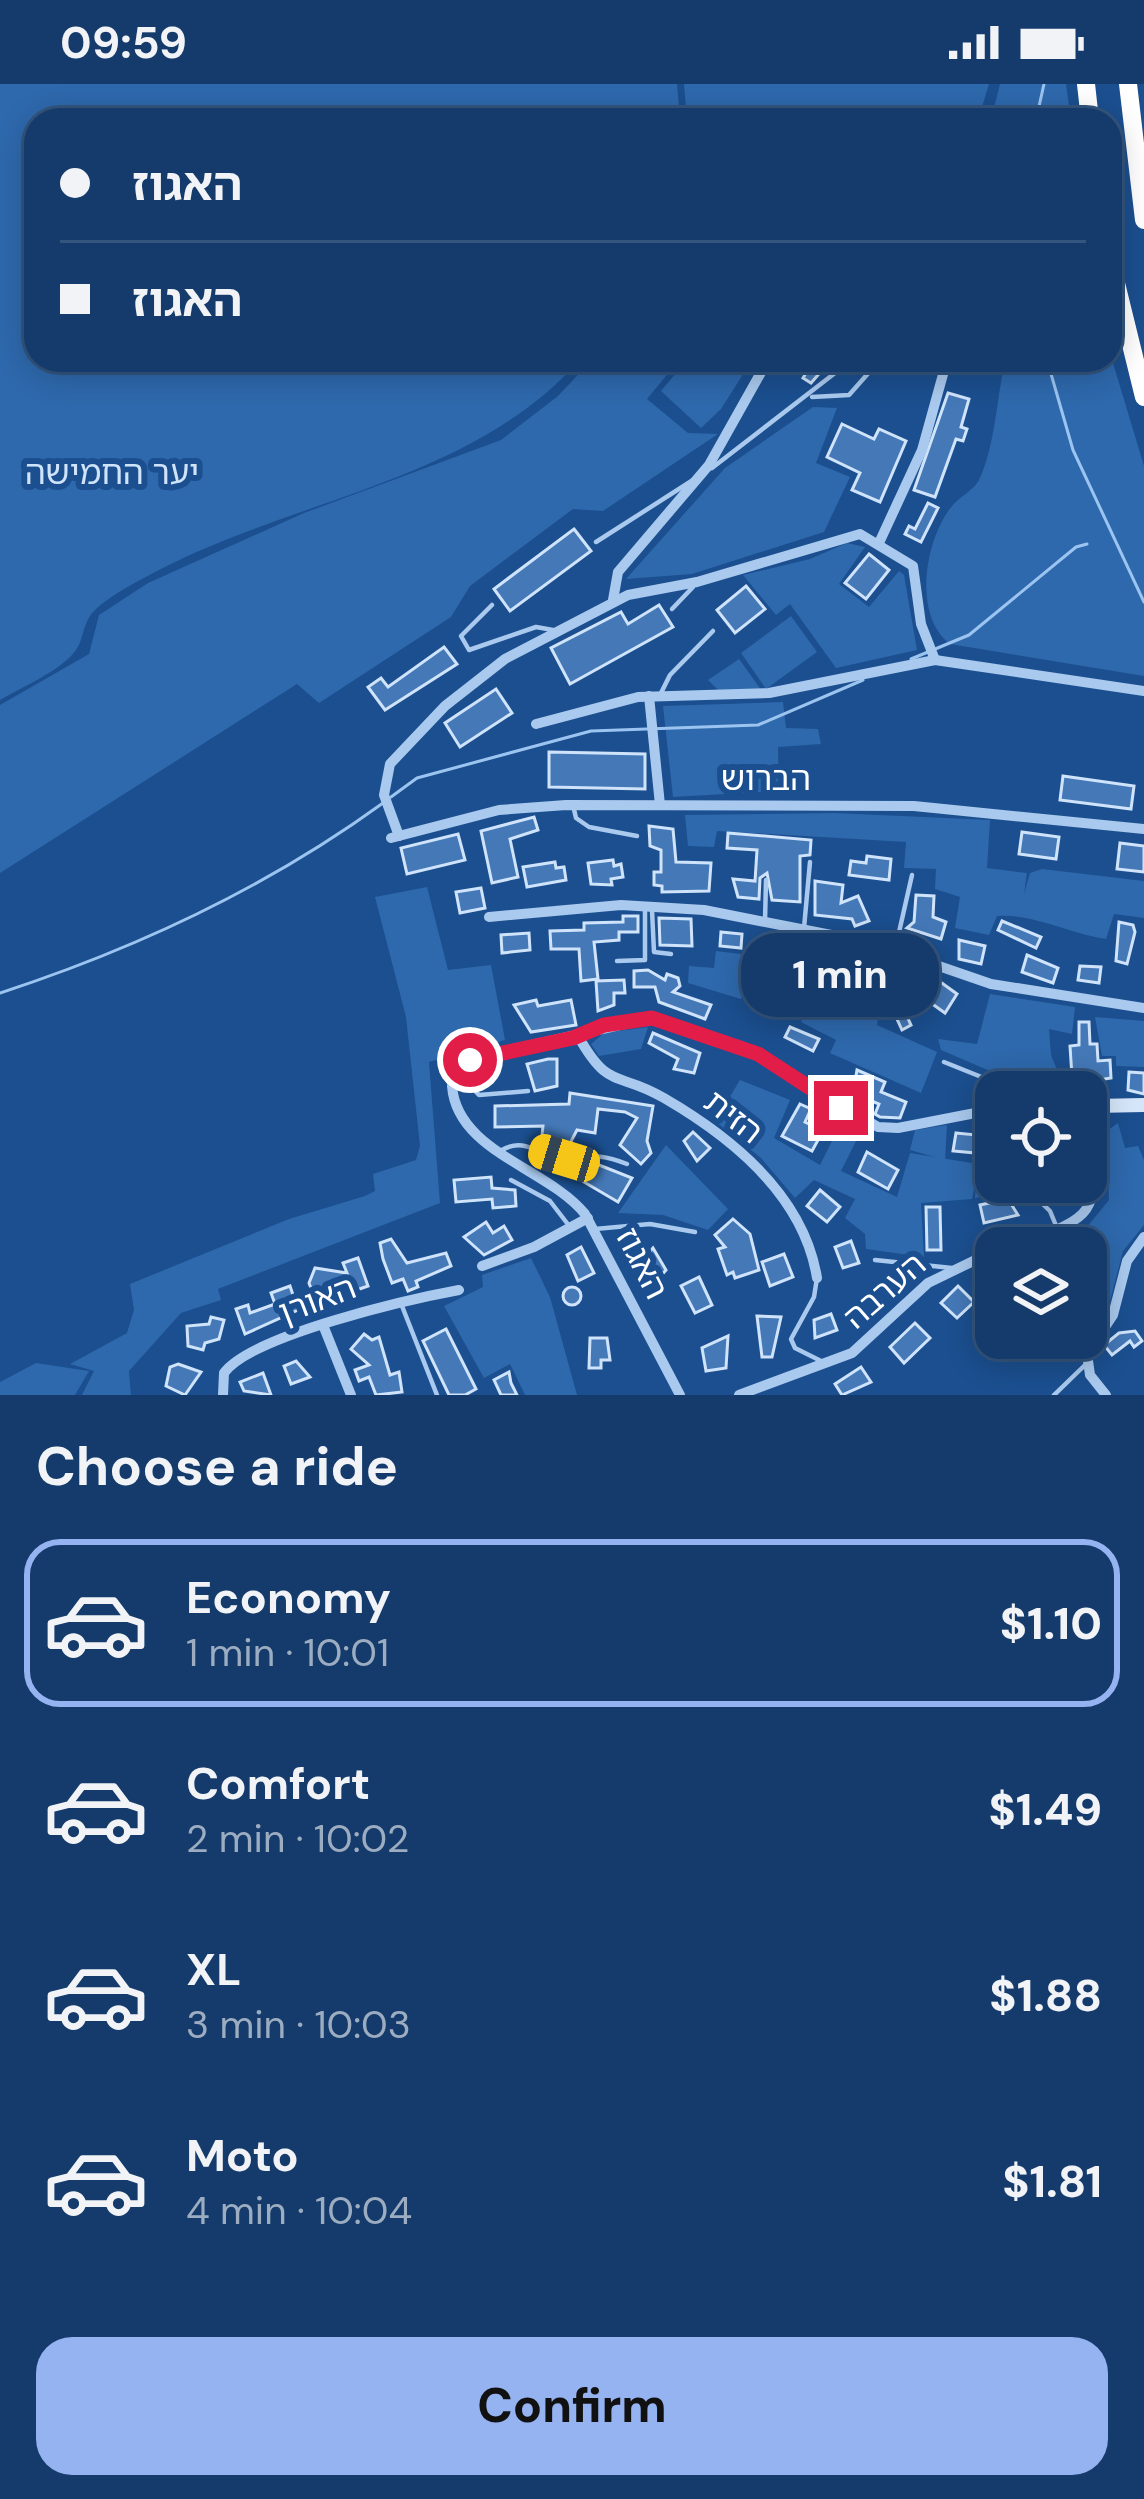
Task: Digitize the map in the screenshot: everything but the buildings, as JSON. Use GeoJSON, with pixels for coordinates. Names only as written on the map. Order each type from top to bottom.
{"type":"FeatureCollection","features":[{"type":"Feature","properties":{"kind":"highway"},"geometry":{"type":"LineString","coordinates":[[1128,84],[1144,220]]}},
{"type":"Feature","properties":{"kind":"highway"},"geometry":{"type":"LineString","coordinates":[[1122,308],[1144,397]]}},
{"type":"Feature","properties":{"kind":"street"},"geometry":{"type":"LineString","coordinates":[[613,601],[618,572],[700,477],[761,372]]}},
{"type":"Feature","properties":{"kind":"street"},"geometry":{"type":"LineString","coordinates":[[879,544],[922,450],[944,372]]}},
{"type":"Feature","properties":{"kind":"street"},"geometry":{"type":"LineString","coordinates":[[553,629],[654,587],[697,582],[851,534],[879,544],[913,566],[921,624],[935,660]]}},
{"type":"Feature","properties":{"kind":"street","name":"הברוש"},"geometry":{"type":"LineString","coordinates":[[553,629],[464,690],[394,757],[384,795],[395,837],[499,810],[573,805],[930,806],[1144,829]]}},
{"type":"Feature","properties":{"kind":"street"},"geometry":{"type":"LineString","coordinates":[[536,724],[655,696],[779,692],[935,660],[1144,691]]}},
{"type":"Feature","properties":{"kind":"street"},"geometry":{"type":"LineString","coordinates":[[655,696],[660,805]]}},
{"type":"Feature","properties":{"kind":"street"},"geometry":{"type":"LineString","coordinates":[[489,917],[648,905],[765,921],[895,950],[991,984],[1144,1008]]}},
{"type":"Feature","properties":{"kind":"street"},"geometry":{"type":"LineString","coordinates":[[458,1071],[481,1056],[634,1019],[670,1022],[758,1054],[832,1104],[885,1128],[975,1113]]}},
{"type":"Feature","properties":{"kind":"street","name":"הזית"},"geometry":{"type":"LineString","coordinates":[[578,1036],[604,1076],[671,1102],[770,1181],[800,1221],[817,1279]]}},
{"type":"Feature","properties":{"kind":"street","name":"האגוז"},"geometry":{"type":"LineString","coordinates":[[458,1071],[452,1091],[458,1114],[500,1151],[568,1195],[591,1223],[680,1395]]}},
{"type":"Feature","properties":{"kind":"street"},"geometry":{"type":"LineString","coordinates":[[1107,1104],[1144,1105]]}},
{"type":"Feature","properties":{"kind":"street"},"geometry":{"type":"LineString","coordinates":[[1065,1227],[1082,1218],[1091,1203]]}},
{"type":"Feature","properties":{"kind":"street"},"geometry":{"type":"LineString","coordinates":[[482,1266],[591,1223]]}},
{"type":"Feature","properties":{"kind":"street"},"geometry":{"type":"LineString","coordinates":[[1106,1395],[1086,1364],[1089,1349],[1115,1309],[1129,1258],[1144,1237]]}},
{"type":"Feature","properties":{"kind":"street","name":"הערבה"},"geometry":{"type":"LineString","coordinates":[[744,1394],[827,1364],[866,1344],[918,1290],[975,1259]]}},
{"type":"Feature","properties":{"kind":"street","name":"האורן"},"geometry":{"type":"LineString","coordinates":[[223,1395],[224,1373],[236,1360],[400,1300],[460,1290]]}},
{"type":"Feature","properties":{"kind":"street"},"geometry":{"type":"LineString","coordinates":[[323,1325],[351,1395]]}},
{"type":"Feature","properties":{"kind":"lane"},"geometry":{"type":"LineString","coordinates":[[808,397],[850,394],[869,372]]}},
{"type":"Feature","properties":{"kind":"lane"},"geometry":{"type":"LineString","coordinates":[[596,542],[640,518],[679,484],[700,477],[835,373]]}},
{"type":"Feature","properties":{"kind":"lane"},"geometry":{"type":"LineString","coordinates":[[672,609],[697,582]]}},
{"type":"Feature","properties":{"kind":"lane"},"geometry":{"type":"LineString","coordinates":[[492,605],[461,636],[469,650],[536,627],[553,629]]}},
{"type":"Feature","properties":{"kind":"lane"},"geometry":{"type":"LineString","coordinates":[[655,696],[712,631]]}},
{"type":"Feature","properties":{"kind":"lane"},"geometry":{"type":"LineString","coordinates":[[573,805],[576,818],[589,827],[637,836]]}},
{"type":"Feature","properties":{"kind":"lane"},"geometry":{"type":"LineString","coordinates":[[804,929],[810,862]]}},
{"type":"Feature","properties":{"kind":"lane"},"geometry":{"type":"LineString","coordinates":[[895,950],[912,875]]}},
{"type":"Feature","properties":{"kind":"lane"},"geometry":{"type":"LineString","coordinates":[[765,921],[766,880]]}},
{"type":"Feature","properties":{"kind":"lane"},"geometry":{"type":"LineString","coordinates":[[648,905],[654,952],[671,954]]}},
{"type":"Feature","properties":{"kind":"lane"},"geometry":{"type":"LineString","coordinates":[[617,961],[645,960],[648,905]]}},
{"type":"Feature","properties":{"kind":"lane"},"geometry":{"type":"LineString","coordinates":[[944,1062],[975,1074]]}},
{"type":"Feature","properties":{"kind":"lane"},"geometry":{"type":"LineString","coordinates":[[458,1071],[479,1095],[528,1091]]}},
{"type":"Feature","properties":{"kind":"lane"},"geometry":{"type":"LineString","coordinates":[[500,1151],[524,1144],[564,1158],[593,1152],[627,1164]]}},
{"type":"Feature","properties":{"kind":"lane"},"geometry":{"type":"LineString","coordinates":[[511,1180],[550,1202],[571,1228]]}},
{"type":"Feature","properties":{"kind":"lane"},"geometry":{"type":"LineString","coordinates":[[591,1223],[650,1224],[695,1232]]}},
{"type":"Feature","properties":{"kind":"lane"},"geometry":{"type":"LineString","coordinates":[[875,1260],[952,1268]]}},
{"type":"Feature","properties":{"kind":"lane"},"geometry":{"type":"LineString","coordinates":[[817,1279],[814,1297],[791,1339],[795,1348],[827,1364]]}},
{"type":"Feature","properties":{"kind":"lane"},"geometry":{"type":"LineString","coordinates":[[400,1300],[437,1395]]}},
{"type":"Feature","properties":{"kind":"lane"},"geometry":{"type":"LineString","coordinates":[[1054,1395],[1086,1364]]}},
{"type":"Feature","properties":{"kind":"green space","name":"יער החמישה"},"geometry":{"type":"Polygon","coordinates":[[[0,84],[677,84],[679,108],[24,108],[24,372],[567,372],[535,402],[484,436],[429,464],[197,552],[129,586],[90,616],[69,658],[0,700],[0,84]]]}},
{"type":"Feature","properties":{"kind":"green space"},"geometry":{"type":"Polygon","coordinates":[[[684,84],[989,84],[982,108],[686,108],[684,84]]]}},
{"type":"Feature","properties":{"kind":"green space"},"geometry":{"type":"Polygon","coordinates":[[[1000,84],[1066,84],[1069,108],[994,108],[1000,84]]]}},
{"type":"Feature","properties":{"kind":"green space"},"geometry":{"type":"Polygon","coordinates":[[[581,372],[669,372],[647,399],[688,433],[718,434],[603,511],[573,509],[470,586],[451,617],[319,703],[297,684],[0,873],[0,705],[89,654],[99,615],[148,583],[304,513],[501,440],[581,372]]]}},
{"type":"Feature","properties":{"kind":"green space"},"geometry":{"type":"Polygon","coordinates":[[[677,372],[744,372],[721,409],[701,428],[661,391],[677,372]]]}},
{"type":"Feature","properties":{"kind":"green space"},"geometry":{"type":"Polygon","coordinates":[[[1003,372],[1116,372],[1144,466],[1144,676],[950,644],[938,631],[927,596],[929,557],[943,520],[976,484],[992,437],[1003,372]]]}},
{"type":"Feature","properties":{"kind":"green space"},"geometry":{"type":"Polygon","coordinates":[[[813,407],[837,408],[816,463],[850,477],[824,532],[692,574],[626,579],[725,468],[813,407]]]}},
{"type":"Feature","properties":{"kind":"green space"},"geometry":{"type":"Polygon","coordinates":[[[847,543],[865,547],[839,584],[869,607],[899,571],[904,575],[917,650],[836,668],[790,604],[776,615],[743,575],[810,559],[847,543]]]}},
{"type":"Feature","properties":{"kind":"green space"},"geometry":{"type":"Polygon","coordinates":[[[791,616],[817,652],[766,689],[741,653],[791,616]]]}},
{"type":"Feature","properties":{"kind":"green space"},"geometry":{"type":"Polygon","coordinates":[[[739,659],[762,691],[718,690],[708,680],[739,659]]]}},
{"type":"Feature","properties":{"kind":"green space"},"geometry":{"type":"Polygon","coordinates":[[[783,702],[786,728],[818,729],[821,744],[778,747],[779,791],[673,797],[663,706],[783,702]]]}},
{"type":"Feature","properties":{"kind":"green space"},"geometry":{"type":"Polygon","coordinates":[[[834,813],[990,820],[987,868],[1027,873],[1024,894],[1030,873],[1042,869],[1144,881],[1144,918],[1114,914],[1106,939],[1024,918],[997,916],[989,935],[955,928],[960,897],[935,889],[936,869],[904,868],[906,842],[717,831],[714,847],[688,846],[685,815],[834,813]]]}},
{"type":"Feature","properties":{"kind":"green space"},"geometry":{"type":"Polygon","coordinates":[[[427,887],[448,970],[491,965],[505,1040],[429,1062],[440,1203],[218,1289],[221,1300],[181,1313],[129,1371],[131,1395],[82,1395],[94,1371],[70,1364],[127,1333],[134,1310],[130,1284],[289,1219],[365,1196],[375,1191],[373,1174],[416,1160],[420,1146],[406,1017],[375,897],[427,887]]]}},
{"type":"Feature","properties":{"kind":"green space"},"geometry":{"type":"Polygon","coordinates":[[[716,951],[799,961],[798,977],[780,974],[775,999],[744,991],[741,999],[688,983],[689,966],[714,968],[716,951]]]}},
{"type":"Feature","properties":{"kind":"green space"},"geometry":{"type":"Polygon","coordinates":[[[822,980],[881,1000],[877,1025],[937,1052],[921,1093],[830,1053],[836,1040],[801,1022],[822,980]]]}},
{"type":"Feature","properties":{"kind":"green space"},"geometry":{"type":"Polygon","coordinates":[[[990,994],[1075,1007],[1072,1034],[1049,1029],[1057,1071],[990,1071],[941,1050],[938,1039],[977,1044],[990,994]]]}},
{"type":"Feature","properties":{"kind":"green space"},"geometry":{"type":"Polygon","coordinates":[[[1095,1017],[1144,1021],[1144,1067],[1116,1066],[1116,1056],[1102,1056],[1095,1017]]]}},
{"type":"Feature","properties":{"kind":"green space"},"geometry":{"type":"Polygon","coordinates":[[[648,1027],[641,1049],[599,1056],[591,1044],[604,1033],[648,1027]]]}},
{"type":"Feature","properties":{"kind":"green space"},"geometry":{"type":"Polygon","coordinates":[[[740,1080],[790,1100],[774,1138],[820,1165],[838,1129],[858,1137],[841,1171],[897,1197],[910,1153],[975,1164],[972,1199],[921,1203],[924,1257],[866,1249],[865,1234],[845,1218],[855,1199],[814,1180],[795,1198],[761,1158],[715,1121],[740,1080]]]}},
{"type":"Feature","properties":{"kind":"green space"},"geometry":{"type":"Polygon","coordinates":[[[1118,1123],[1125,1148],[1138,1146],[1144,1160],[1144,1225],[1123,1251],[1107,1313],[1107,1227],[1087,1227],[1109,1200],[1107,1131],[1118,1123]]]}},
{"type":"Feature","properties":{"kind":"green space"},"geometry":{"type":"Polygon","coordinates":[[[947,1125],[945,1160],[910,1150],[915,1130],[947,1125]]]}},
{"type":"Feature","properties":{"kind":"green space"},"geometry":{"type":"Polygon","coordinates":[[[666,1145],[728,1209],[708,1230],[663,1215],[618,1213],[666,1145]]]}},
{"type":"Feature","properties":{"kind":"green space"},"geometry":{"type":"Polygon","coordinates":[[[531,1258],[550,1297],[577,1395],[525,1395],[510,1364],[484,1378],[444,1306],[483,1287],[482,1275],[531,1258]]]}},
{"type":"Feature","properties":{"kind":"green space"},"geometry":{"type":"Polygon","coordinates":[[[36,1363],[89,1371],[75,1395],[0,1395],[0,1382],[36,1363]]]}},
{"type":"Feature","properties":{"kind":"waterway"},"geometry":{"type":"LineString","coordinates":[[1039,108],[1044,84]]}},
{"type":"Feature","properties":{"kind":"waterway"},"geometry":{"type":"LineString","coordinates":[[1050,372],[1073,450],[1144,602]]}},
{"type":"Feature","properties":{"kind":"waterway"},"geometry":{"type":"LineString","coordinates":[[911,659],[969,635],[1076,547],[1087,544]]}},
{"type":"Feature","properties":{"kind":"waterway"},"geometry":{"type":"LineString","coordinates":[[391,797],[417,778],[591,731],[758,725],[863,680]]}},
{"type":"Feature","properties":{"kind":"waterway"},"geometry":{"type":"LineString","coordinates":[[0,993],[102,956],[199,913],[293,862],[383,803]]}},
{"type":"Feature","properties":{"kind":"route"},"geometry":{"type":"LineString","coordinates":[[470,1060],[573,1038],[604,1025],[652,1018],[758,1054],[841,1108]]}}]}
